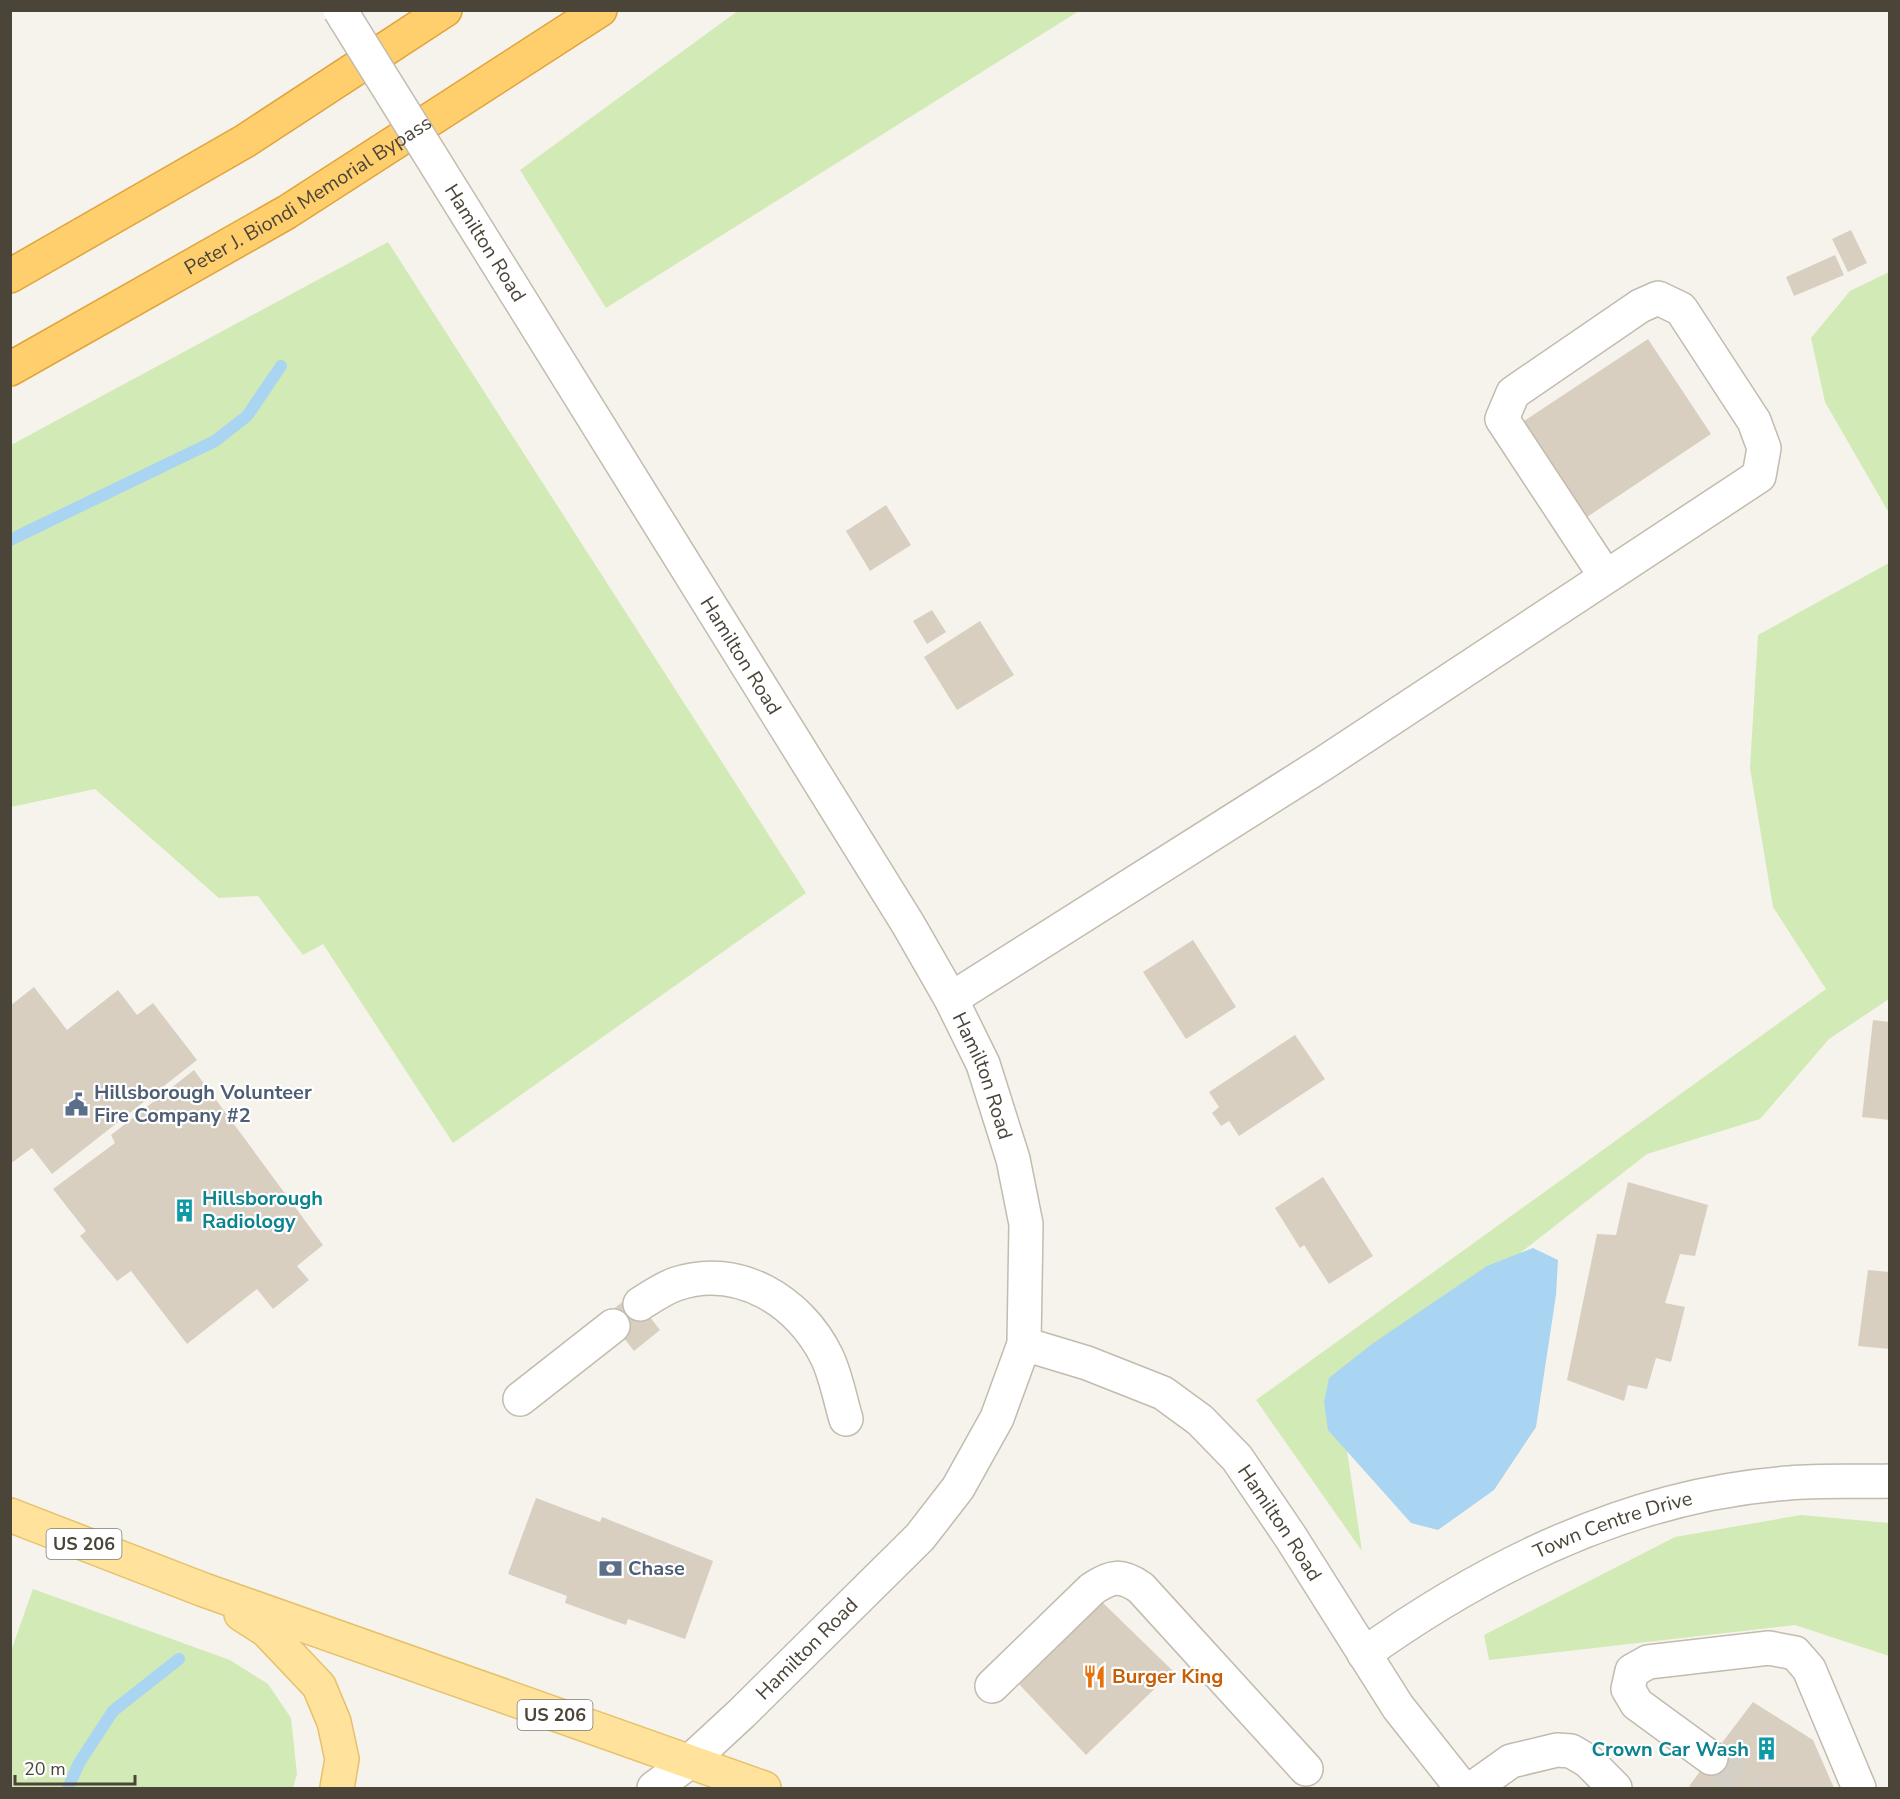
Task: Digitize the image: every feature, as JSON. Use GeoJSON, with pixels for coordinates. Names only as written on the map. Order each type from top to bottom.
{"type":"FeatureCollection","features":[{"type":"Feature","properties":{"kind":"highway"},"geometry":{"type":"LineString","coordinates":[[10,276],[245,141],[445,10]]}},
{"type":"Feature","properties":{"kind":"highway","name":"Peter J. Biondi Memorial Bypass"},"geometry":{"type":"LineString","coordinates":[[10,369],[287,212],[600,10]]}},
{"type":"Feature","properties":{"kind":"main road","name":"US 206"},"geometry":{"type":"LineString","coordinates":[[10,1515],[204,1590],[764,1788]]}},
{"type":"Feature","properties":{"kind":"main road"},"geometry":{"type":"LineString","coordinates":[[204,1590],[266,1630],[319,1686],[334,1722],[342,1760],[336,1788]]}},
{"type":"Feature","properties":{"kind":"street","name":"Hamilton Road"},"geometry":{"type":"LineString","coordinates":[[339,10],[908,924],[951,999],[983,1064],[1013,1159],[1026,1224],[1024,1344],[991,1428],[958,1488],[920,1537],[742,1713],[688,1762],[654,1788]]}},
{"type":"Feature","properties":{"kind":"street"},"geometry":{"type":"LineString","coordinates":[[951,999],[1324,763],[1606,577],[1759,476],[1764,448],[1754,421],[1681,309],[1658,298],[1640,306],[1513,393],[1502,419],[1606,577]]}},
{"type":"Feature","properties":{"kind":"street"},"geometry":{"type":"LineString","coordinates":[[640,1304],[675,1284],[711,1276],[744,1281],[780,1300],[809,1328],[828,1359],[846,1419]]}},
{"type":"Feature","properties":{"kind":"street"},"geometry":{"type":"LineString","coordinates":[[520,1400],[613,1326]]}},
{"type":"Feature","properties":{"kind":"street","name":"Hamilton Road"},"geometry":{"type":"LineString","coordinates":[[1024,1344],[1087,1363],[1162,1393],[1200,1420],[1237,1458],[1398,1707],[1462,1788]]}},
{"type":"Feature","properties":{"kind":"street","name":"Town Centre Drive"},"geometry":{"type":"LineString","coordinates":[[1364,1654],[1487,1576],[1574,1533],[1658,1504],[1789,1483],[1890,1481]]}},
{"type":"Feature","properties":{"kind":"street"},"geometry":{"type":"LineString","coordinates":[[992,1686],[1092,1589],[1106,1579],[1118,1576],[1129,1579],[1141,1587],[1306,1769]]}},
{"type":"Feature","properties":{"kind":"street"},"geometry":{"type":"LineString","coordinates":[[1711,1758],[1637,1704],[1628,1689],[1632,1671],[1648,1662],[1769,1648],[1794,1653],[1809,1668],[1859,1788]]}},
{"type":"Feature","properties":{"kind":"street"},"geometry":{"type":"LineString","coordinates":[[1473,1788],[1511,1761],[1557,1750],[1571,1751],[1588,1761],[1616,1788]]}},
{"type":"Feature","properties":{"kind":"green space"},"geometry":{"type":"Polygon","coordinates":[[[739,10],[1079,11],[606,308],[520,170],[739,10]]]}},
{"type":"Feature","properties":{"kind":"green space"},"geometry":{"type":"Polygon","coordinates":[[[388,242],[806,893],[453,1143],[323,944],[303,955],[258,896],[219,898],[95,789],[11,807],[11,445],[388,242]]]}},
{"type":"Feature","properties":{"kind":"green space"},"geometry":{"type":"Polygon","coordinates":[[[1889,272],[1889,513],[1825,402],[1811,338],[1850,291],[1889,272]]]}},
{"type":"Feature","properties":{"kind":"green space"},"geometry":{"type":"Polygon","coordinates":[[[1889,563],[1889,999],[1829,1039],[1760,1119],[1647,1154],[1460,1300],[1338,1390],[1362,1551],[1256,1400],[1826,989],[1773,907],[1750,768],[1758,635],[1889,563]]]}},
{"type":"Feature","properties":{"kind":"green space"},"geometry":{"type":"Polygon","coordinates":[[[1801,1515],[1889,1523],[1889,1656],[1795,1625],[1489,1660],[1484,1635],[1675,1537],[1801,1515]]]}},
{"type":"Feature","properties":{"kind":"green space"},"geometry":{"type":"Polygon","coordinates":[[[33,1589],[230,1660],[268,1684],[291,1718],[297,1774],[293,1788],[11,1788],[11,1651],[33,1589]]]}},
{"type":"Feature","properties":{"kind":"water"},"geometry":{"type":"Polygon","coordinates":[[[1533,1248],[1558,1260],[1556,1295],[1536,1427],[1494,1490],[1438,1530],[1411,1523],[1328,1430],[1324,1402],[1329,1378],[1372,1344],[1487,1266],[1533,1248]]]}},
{"type":"Feature","properties":{"kind":"building"},"geometry":{"type":"Polygon","coordinates":[[[1851,230],[1867,263],[1848,272],[1832,239],[1851,230]]]}},
{"type":"Feature","properties":{"kind":"building"},"geometry":{"type":"Polygon","coordinates":[[[1835,255],[1844,275],[1794,296],[1786,277],[1835,255]]]}},
{"type":"Feature","properties":{"kind":"building"},"geometry":{"type":"Polygon","coordinates":[[[1648,339],[1711,434],[1587,517],[1524,421],[1648,339]]]}},
{"type":"Feature","properties":{"kind":"building"},"geometry":{"type":"Polygon","coordinates":[[[886,505],[911,545],[870,571],[846,531],[886,505]]]}},
{"type":"Feature","properties":{"kind":"building"},"geometry":{"type":"Polygon","coordinates":[[[932,610],[946,632],[927,644],[913,621],[932,610]]]}},
{"type":"Feature","properties":{"kind":"building"},"geometry":{"type":"Polygon","coordinates":[[[980,621],[1014,675],[957,710],[924,657],[980,621]]]}},
{"type":"Feature","properties":{"kind":"building"},"geometry":{"type":"Polygon","coordinates":[[[1193,940],[1236,1007],[1186,1039],[1143,972],[1193,940]]]}},
{"type":"Feature","properties":{"kind":"building","name":"Hillsborough Volunteer Fire Company #2"},"geometry":{"type":"Polygon","coordinates":[[[34,987],[67,1030],[118,990],[137,1015],[153,1003],[197,1060],[52,1174],[32,1148],[10,1164],[10,1006],[34,987]]]}},
{"type":"Feature","properties":{"kind":"building"},"geometry":{"type":"Polygon","coordinates":[[[1873,1020],[1890,1022],[1890,1120],[1862,1117],[1873,1020]]]}},
{"type":"Feature","properties":{"kind":"building"},"geometry":{"type":"Polygon","coordinates":[[[1295,1035],[1325,1079],[1239,1136],[1229,1121],[1221,1126],[1212,1113],[1219,1107],[1209,1092],[1295,1035]]]}},
{"type":"Feature","properties":{"kind":"building","name":"Hillsborough Radiology"},"geometry":{"type":"Polygon","coordinates":[[[194,1070],[323,1245],[297,1266],[309,1280],[273,1309],[257,1289],[187,1344],[131,1271],[117,1281],[80,1236],[86,1231],[53,1189],[115,1143],[111,1135],[194,1070]]]}},
{"type":"Feature","properties":{"kind":"building"},"geometry":{"type":"Polygon","coordinates":[[[1323,1177],[1373,1256],[1329,1284],[1304,1245],[1300,1248],[1275,1208],[1323,1177]]]}},
{"type":"Feature","properties":{"kind":"building"},"geometry":{"type":"Polygon","coordinates":[[[1628,1182],[1708,1205],[1695,1256],[1680,1254],[1665,1303],[1685,1307],[1671,1362],[1656,1358],[1647,1389],[1628,1385],[1624,1401],[1567,1380],[1597,1234],[1616,1235],[1628,1182]]]}},
{"type":"Feature","properties":{"kind":"building"},"geometry":{"type":"Polygon","coordinates":[[[1868,1270],[1890,1272],[1890,1349],[1858,1346],[1868,1270]]]}},
{"type":"Feature","properties":{"kind":"building"},"geometry":{"type":"Polygon","coordinates":[[[632,1294],[660,1330],[634,1351],[606,1315],[632,1294]]]}},
{"type":"Feature","properties":{"kind":"building","name":"Chase"},"geometry":{"type":"Polygon","coordinates":[[[536,1498],[600,1522],[602,1517],[713,1561],[685,1639],[628,1619],[626,1625],[565,1603],[567,1596],[508,1574],[536,1498]]]}},
{"type":"Feature","properties":{"kind":"building","name":"Burger King"},"geometry":{"type":"Polygon","coordinates":[[[1101,1601],[1173,1671],[1086,1755],[1016,1681],[1101,1601]]]}},
{"type":"Feature","properties":{"kind":"building","name":"Crown Car Wash"},"geometry":{"type":"Polygon","coordinates":[[[1753,1702],[1813,1740],[1834,1788],[1693,1788],[1689,1786],[1753,1702]]]}},
{"type":"Feature","properties":{"kind":"waterway"},"geometry":{"type":"LineString","coordinates":[[10,540],[215,441],[247,416],[281,366]]}},
{"type":"Feature","properties":{"kind":"waterway"},"geometry":{"type":"LineString","coordinates":[[68,1788],[79,1763],[113,1711],[179,1659]]}},
{"type":"Feature","properties":{"kind":"tunnel"},"geometry":{"type":"LineString","coordinates":[[1711,1758],[1755,1788]]}},
{"type":"Feature","properties":{"kind":"place","name":"Hillsborough Volunteer Fire Company #2"},"geometry":{"type":"Point","coordinates":[76,1104]}},
{"type":"Feature","properties":{"kind":"place","name":"Hillsborough Radiology"},"geometry":{"type":"Point","coordinates":[184,1210]}},
{"type":"Feature","properties":{"kind":"place","name":"Chase"},"geometry":{"type":"Point","coordinates":[610,1568]}},
{"type":"Feature","properties":{"kind":"place","name":"Burger King"},"geometry":{"type":"Point","coordinates":[1094,1676]}},
{"type":"Feature","properties":{"kind":"place","name":"Crown Car Wash"},"geometry":{"type":"Point","coordinates":[1767,1749]}}]}
